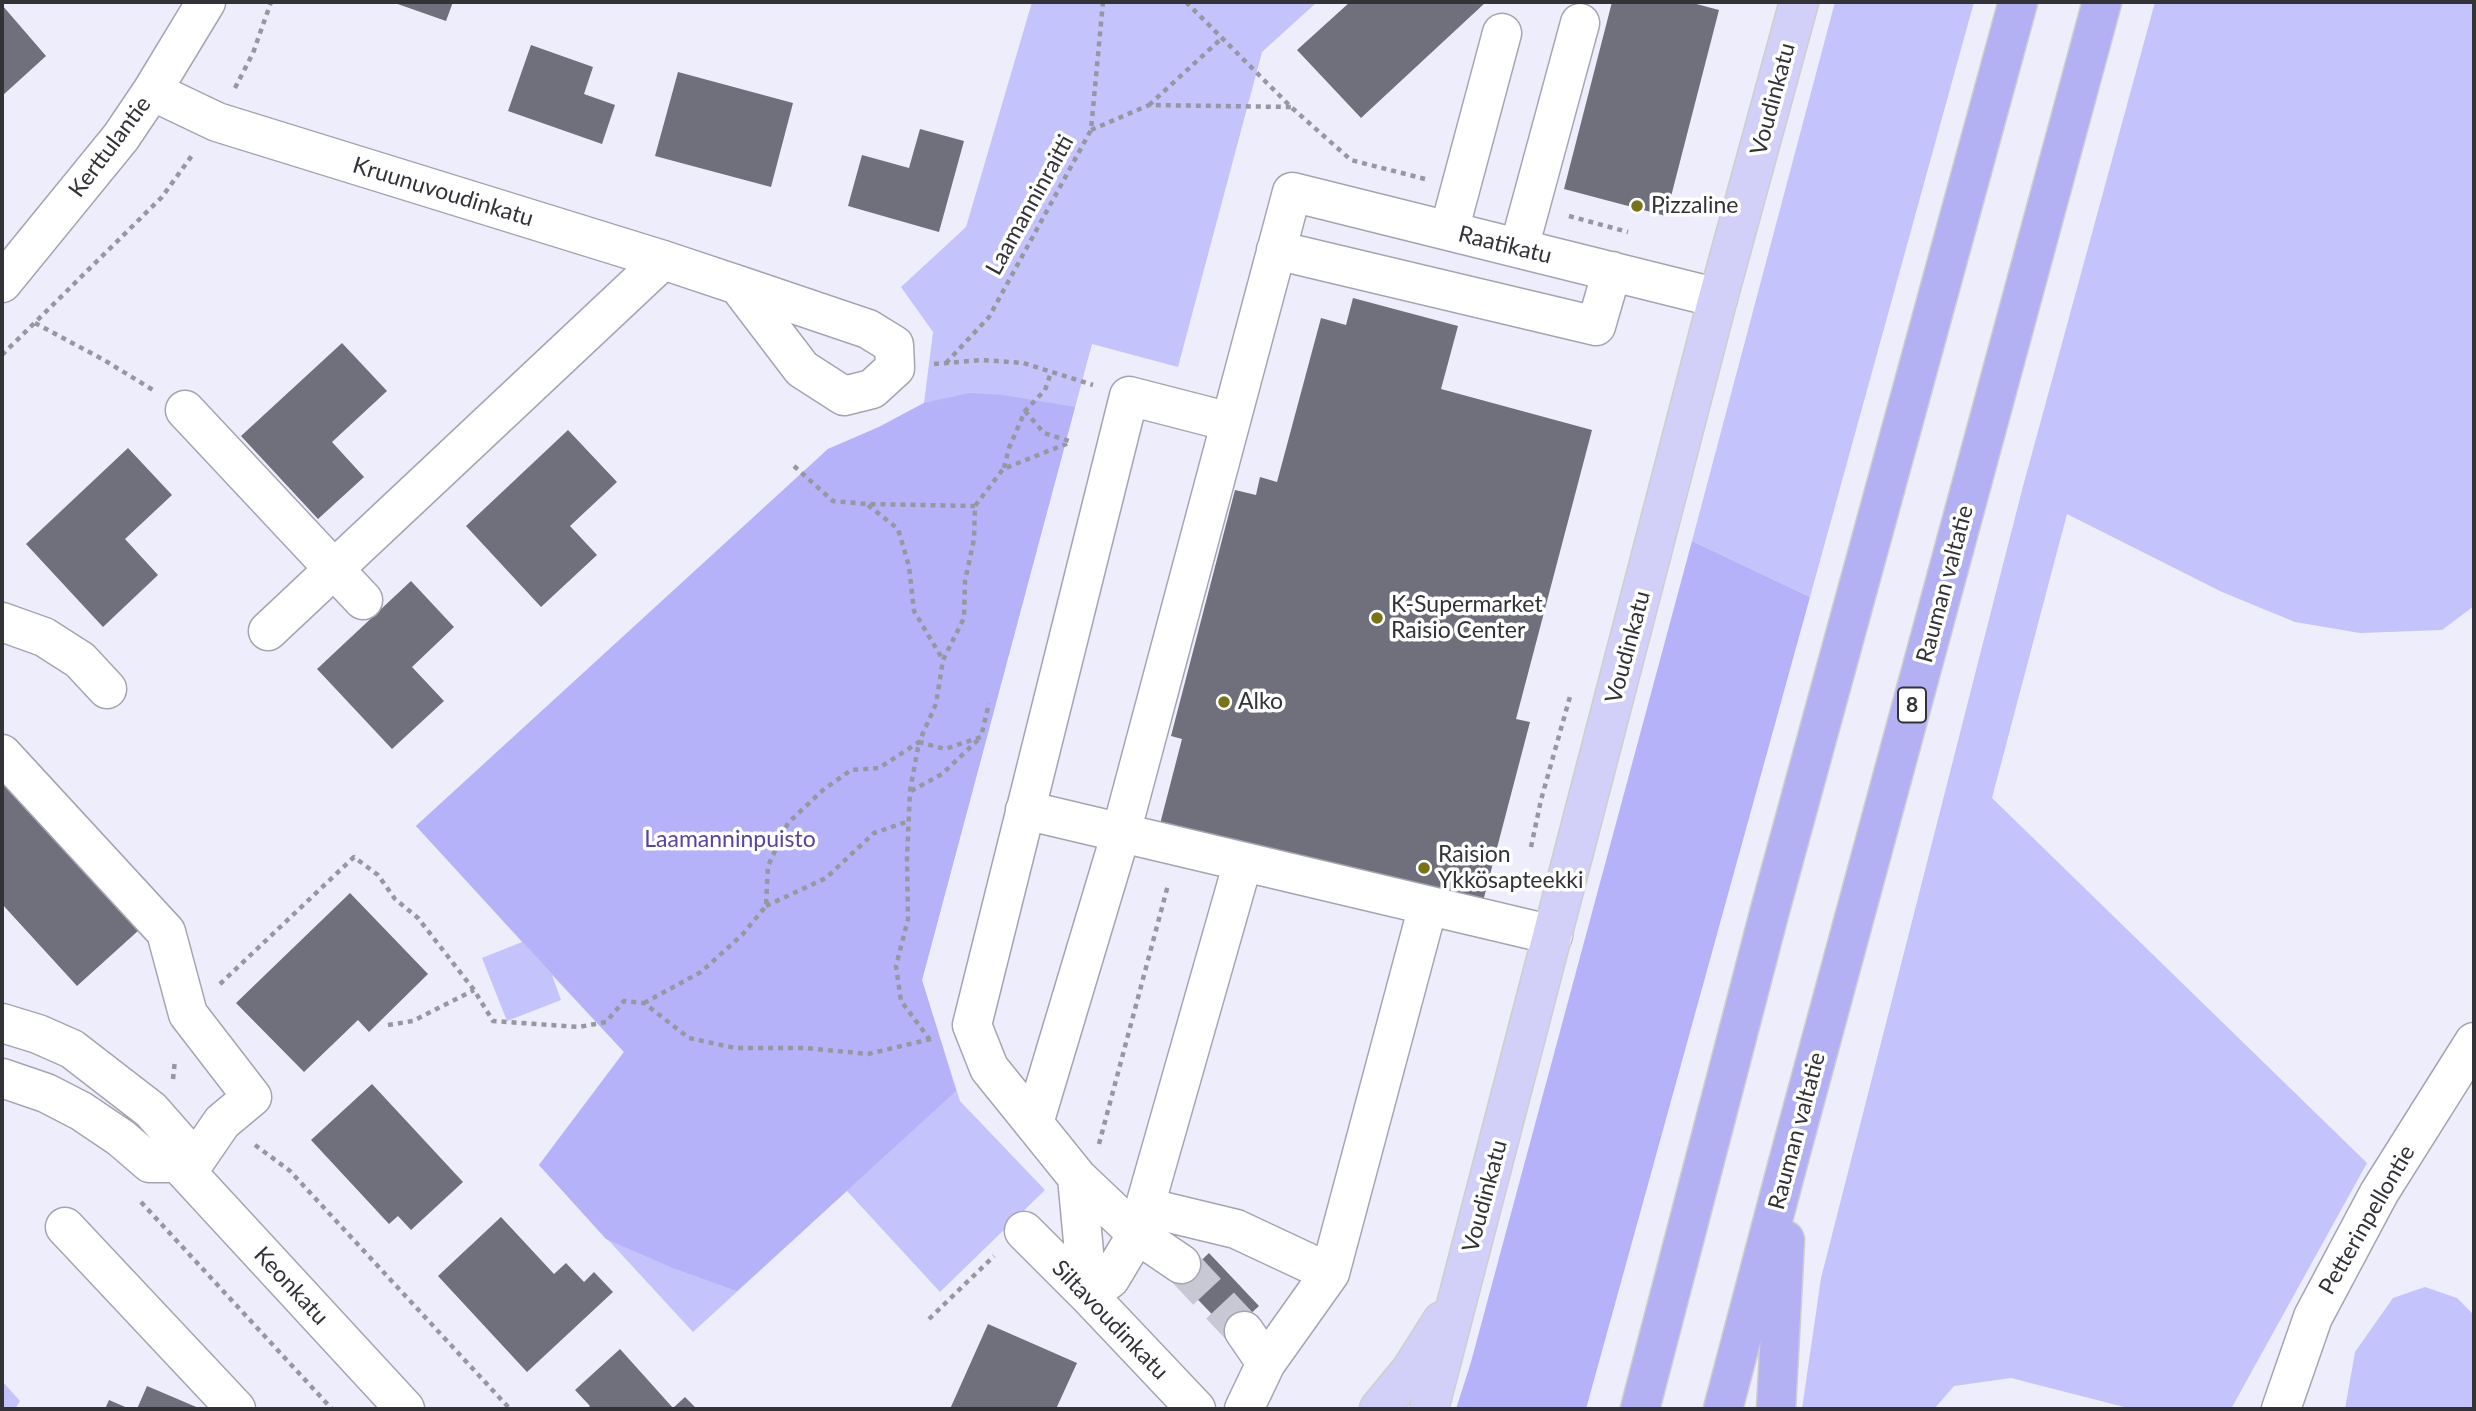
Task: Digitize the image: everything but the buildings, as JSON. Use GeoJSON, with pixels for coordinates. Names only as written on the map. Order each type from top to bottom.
{"type":"FeatureCollection","features":[{"type":"Feature","properties":{"kind":"highway"},"geometry":{"type":"LineString","coordinates":[[1640,1409],[1770,910],[2018,2]]}},
{"type":"Feature","properties":{"kind":"highway","name":"Rauman valtatie"},"geometry":{"type":"LineString","coordinates":[[1723,1409],[2102,2]]}},
{"type":"Feature","properties":{"kind":"highway"},"geometry":{"type":"LineString","coordinates":[[1776,1409],[1789,1159]]}},
{"type":"Feature","properties":{"kind":"main road","name":"Voudinkatu"},"geometry":{"type":"LineString","coordinates":[[1429,1409],[1718,299],[1799,2]]}},
{"type":"Feature","properties":{"kind":"main road","name":"Voudinkatu"},"geometry":{"type":"LineString","coordinates":[[1379,1409],[1410,1370],[1460,1293]]}},
{"type":"Feature","properties":{"kind":"street","name":"Kerttulantie"},"geometry":{"type":"LineString","coordinates":[[2,283],[121,137],[206,2]]}},
{"type":"Feature","properties":{"kind":"street"},"geometry":{"type":"LineString","coordinates":[[1519,248],[1580,23]]}},
{"type":"Feature","properties":{"kind":"street"},"geometry":{"type":"LineString","coordinates":[[1449,231],[1502,33]]}},
{"type":"Feature","properties":{"kind":"street","name":"Kruunuvoudinkatu"},"geometry":{"type":"LineString","coordinates":[[152,91],[217,122],[663,260],[868,329],[894,345],[894,368]]}},
{"type":"Feature","properties":{"kind":"street","name":"Raatikatu"},"geometry":{"type":"LineString","coordinates":[[1276,250],[1292,192],[1718,299]]}},
{"type":"Feature","properties":{"kind":"street"},"geometry":{"type":"LineString","coordinates":[[1034,1123],[1121,833],[1276,250],[1596,326],[1612,271]]}},
{"type":"Feature","properties":{"kind":"street"},"geometry":{"type":"LineString","coordinates":[[268,631],[663,260]]}},
{"type":"Feature","properties":{"kind":"street"},"geometry":{"type":"LineString","coordinates":[[738,285],[802,369],[844,396],[872,389],[894,368]]}},
{"type":"Feature","properties":{"kind":"street"},"geometry":{"type":"LineString","coordinates":[[1181,1264],[1141,1220],[1077,1177],[989,1068],[972,1025],[1129,396],[1230,422]]}},
{"type":"Feature","properties":{"kind":"street"},"geometry":{"type":"LineString","coordinates":[[185,410],[363,600]]}},
{"type":"Feature","properties":{"kind":"street"},"geometry":{"type":"LineString","coordinates":[[2,622],[44,637],[80,660],[107,689]]}},
{"type":"Feature","properties":{"kind":"street"},"geometry":{"type":"LineString","coordinates":[[2,754],[166,932],[188,1014],[252,1097],[222,1122],[183,1168],[149,1163],[121,1138],[82,1111],[46,1093],[2,1078]]}},
{"type":"Feature","properties":{"kind":"street"},"geometry":{"type":"LineString","coordinates":[[1025,810],[1552,935]]}},
{"type":"Feature","properties":{"kind":"street"},"geometry":{"type":"LineString","coordinates":[[1088,1295],[1110,1279],[1141,1220],[1243,862]]}},
{"type":"Feature","properties":{"kind":"street"},"geometry":{"type":"LineString","coordinates":[[1244,1409],[1266,1363],[1330,1273],[1428,906]]}},
{"type":"Feature","properties":{"kind":"street","name":"Keonkatu"},"geometry":{"type":"LineString","coordinates":[[2,1023],[38,1034],[72,1049],[151,1110],[180,1143],[183,1168],[405,1409]]}},
{"type":"Feature","properties":{"kind":"street","name":"Petterinpellontie"},"geometry":{"type":"LineString","coordinates":[[2281,1409],[2313,1317],[2379,1193],[2474,1042]]}},
{"type":"Feature","properties":{"kind":"street"},"geometry":{"type":"LineString","coordinates":[[1077,1177],[1088,1295]]}},
{"type":"Feature","properties":{"kind":"street"},"geometry":{"type":"LineString","coordinates":[[1141,1220],[1236,1229],[1330,1273]]}},
{"type":"Feature","properties":{"kind":"street"},"geometry":{"type":"LineString","coordinates":[[65,1227],[236,1409]]}},
{"type":"Feature","properties":{"kind":"street","name":"Siltavoudinkatu"},"geometry":{"type":"LineString","coordinates":[[1024,1231],[1193,1408]]}},
{"type":"Feature","properties":{"kind":"street"},"geometry":{"type":"LineString","coordinates":[[1244,1331],[1266,1363]]}},
{"type":"Feature","properties":{"kind":"path"},"geometry":{"type":"LineString","coordinates":[[2,355],[162,197],[217,122],[253,53],[271,2]]}},
{"type":"Feature","properties":{"kind":"path","name":"Laamanninraitti"},"geometry":{"type":"LineString","coordinates":[[946,363],[989,317],[1091,130],[1103,2]]}},
{"type":"Feature","properties":{"kind":"path"},"geometry":{"type":"LineString","coordinates":[[1186,2],[1291,107],[1351,160],[1460,188]]}},
{"type":"Feature","properties":{"kind":"path"},"geometry":{"type":"LineString","coordinates":[[1091,130],[1149,105],[1222,38]]}},
{"type":"Feature","properties":{"kind":"path"},"geometry":{"type":"LineString","coordinates":[[1149,105],[1291,107]]}},
{"type":"Feature","properties":{"kind":"path"},"geometry":{"type":"LineString","coordinates":[[1531,206],[1633,233]]}},
{"type":"Feature","properties":{"kind":"path"},"geometry":{"type":"LineString","coordinates":[[35,323],[104,360],[185,410]]}},
{"type":"Feature","properties":{"kind":"path"},"geometry":{"type":"LineString","coordinates":[[894,368],[982,360],[1023,363],[1129,396]]}},
{"type":"Feature","properties":{"kind":"path"},"geometry":{"type":"LineString","coordinates":[[930,1040],[901,1001],[896,966],[908,919],[910,791],[919,742],[936,704],[943,660],[964,618],[965,581],[974,539],[975,506],[1003,469],[1025,411],[1045,390],[1051,372]]}},
{"type":"Feature","properties":{"kind":"path"},"geometry":{"type":"LineString","coordinates":[[1003,469],[1071,442],[1044,433],[1025,411]]}},
{"type":"Feature","properties":{"kind":"path"},"geometry":{"type":"LineString","coordinates":[[794,466],[833,501],[975,506]]}},
{"type":"Feature","properties":{"kind":"path"},"geometry":{"type":"LineString","coordinates":[[867,504],[898,529],[909,565],[914,611],[943,660]]}},
{"type":"Feature","properties":{"kind":"path"},"geometry":{"type":"LineString","coordinates":[[910,791],[942,774],[981,737],[989,703]]}},
{"type":"Feature","properties":{"kind":"path"},"geometry":{"type":"LineString","coordinates":[[766,906],[768,866],[788,823],[823,790],[851,770],[880,768],[919,742],[945,749],[981,737]]}},
{"type":"Feature","properties":{"kind":"path"},"geometry":{"type":"LineString","coordinates":[[644,1003],[701,972],[742,936],[766,906],[826,877],[874,833],[909,821]]}},
{"type":"Feature","properties":{"kind":"path"},"geometry":{"type":"LineString","coordinates":[[1077,1177],[1096,1154],[1178,846]]}},
{"type":"Feature","properties":{"kind":"path"},"geometry":{"type":"LineString","coordinates":[[188,1014],[354,857],[378,875],[394,899],[418,918],[474,990],[493,1021],[579,1027],[606,1023],[624,1001],[644,1003],[689,1038],[735,1048],[805,1048],[869,1054],[930,1040],[972,1025]]}},
{"type":"Feature","properties":{"kind":"path"},"geometry":{"type":"LineString","coordinates":[[388,1025],[413,1021],[474,990]]}},
{"type":"Feature","properties":{"kind":"path"},"geometry":{"type":"LineString","coordinates":[[222,1122],[290,1171],[510,1409]]}},
{"type":"Feature","properties":{"kind":"path"},"geometry":{"type":"LineString","coordinates":[[136,1197],[332,1409]]}},
{"type":"Feature","properties":{"kind":"path"},"geometry":{"type":"LineString","coordinates":[[929,1319],[1024,1231]]}},
{"type":"Feature","properties":{"kind":"green space","name":"Laamanninpuisto"},"geometry":{"type":"Polygon","coordinates":[[[1032,2],[1317,2],[1262,52],[1178,367],[1092,344],[922,980],[960,1101],[1045,1190],[940,1292],[847,1191],[693,1332],[539,1165],[624,1052],[552,975],[561,1000],[507,1021],[482,958],[522,942],[416,826],[828,449],[879,427],[924,403],[933,332],[901,287],[966,227],[1032,2]]]}},
{"type":"Feature","properties":{"kind":"green space"},"geometry":{"type":"Polygon","coordinates":[[[1835,2],[1974,2],[1810,597],[1692,541],[1835,2]]]}},
{"type":"Feature","properties":{"kind":"green space"},"geometry":{"type":"Polygon","coordinates":[[[2155,2],[2474,2],[2474,606],[2442,630],[2360,633],[2295,622],[2222,592],[2067,514],[1992,798],[2367,1163],[2231,1409],[2132,1409],[2011,1378],[1954,1386],[1934,1409],[1802,1409],[1821,1278],[2022,490],[2155,2]]]}},
{"type":"Feature","properties":{"kind":"green space","name":"Laamanninpuisto"},"geometry":{"type":"Polygon","coordinates":[[[969,393],[1003,395],[1075,407],[922,980],[956,1091],[737,1291],[673,1268],[606,1239],[539,1165],[624,1052],[416,826],[828,449],[879,427],[924,403],[969,393]]]}},
{"type":"Feature","properties":{"kind":"green space"},"geometry":{"type":"Polygon","coordinates":[[[1692,541],[1810,597],[1586,1409],[1456,1409],[1471,1362],[1692,541]]]}},
{"type":"Feature","properties":{"kind":"green space"},"geometry":{"type":"Polygon","coordinates":[[[2425,1287],[2457,1298],[2474,1315],[2474,1409],[2345,1409],[2355,1352],[2393,1298],[2425,1287]]]}},
{"type":"Feature","properties":{"kind":"green space"},"geometry":{"type":"Polygon","coordinates":[[[2,1381],[20,1401],[15,1409],[2,1409],[2,1381]]]}},
{"type":"Feature","properties":{"kind":"tunnel"},"geometry":{"type":"LineString","coordinates":[[1181,1264],[1244,1331]]}},
{"type":"Feature","properties":{"kind":"place","name":"Pizzaline"},"geometry":{"type":"Point","coordinates":[1637,206]}},
{"type":"Feature","properties":{"kind":"place","name":"K-Supermarket Raisio Center"},"geometry":{"type":"Point","coordinates":[1377,618]}},
{"type":"Feature","properties":{"kind":"place","name":"Alko"},"geometry":{"type":"Point","coordinates":[1224,702]}},
{"type":"Feature","properties":{"kind":"place","name":"Raision Ykkösapteekki"},"geometry":{"type":"Point","coordinates":[1424,868]}}]}
